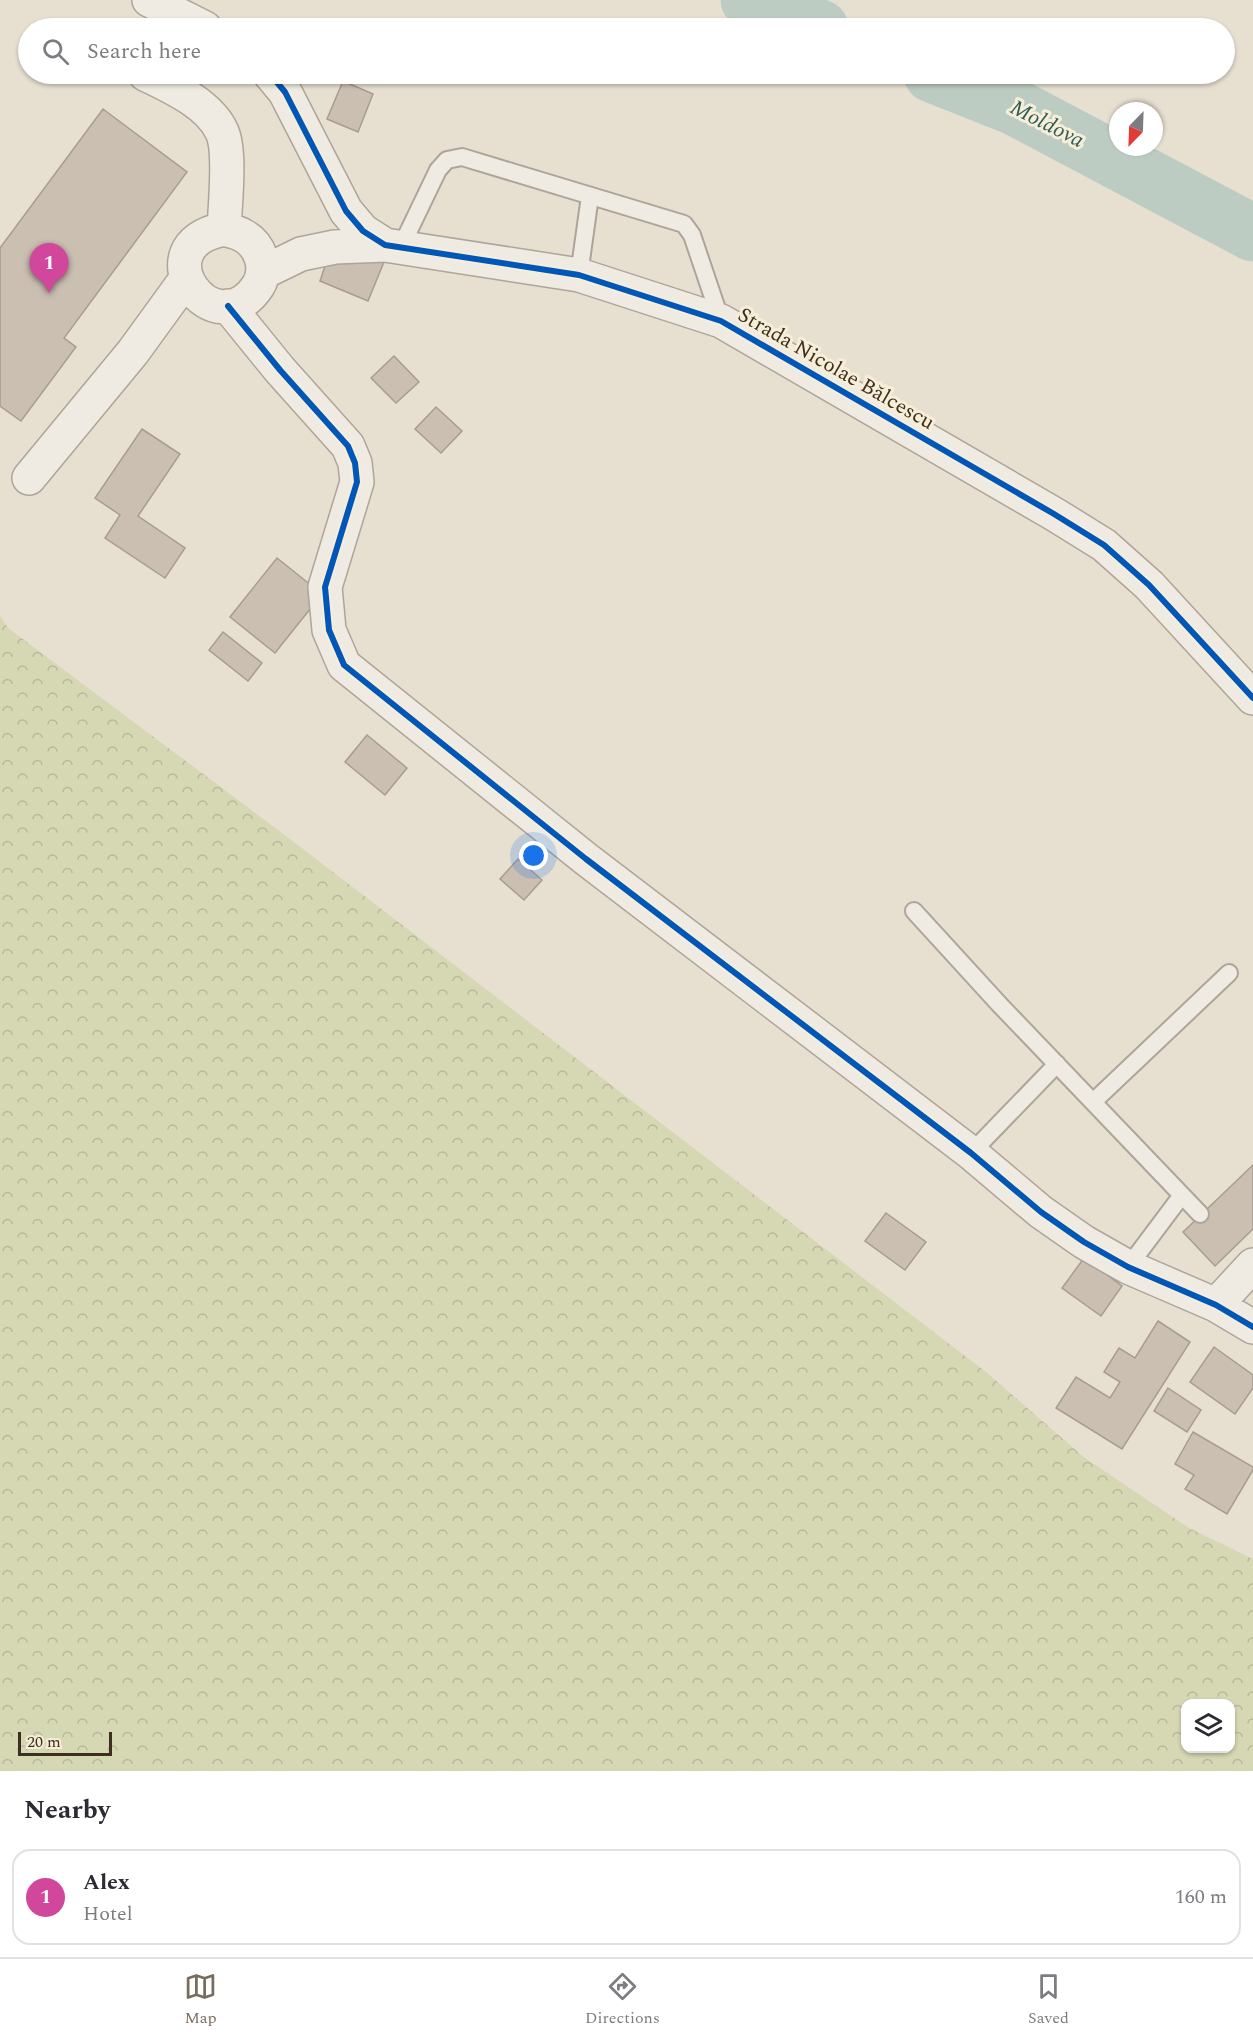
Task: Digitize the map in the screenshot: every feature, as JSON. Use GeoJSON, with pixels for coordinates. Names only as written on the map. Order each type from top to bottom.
{"type":"FeatureCollection","features":[{"type":"Feature","properties":{"kind":"street"},"geometry":{"type":"LineString","coordinates":[[148,0],[185,18]]}},
{"type":"Feature","properties":{"kind":"street"},"geometry":{"type":"LineString","coordinates":[[165,84],[183,93],[206,111],[222,132],[227,164],[224,229]]}},
{"type":"Feature","properties":{"kind":"street","name":"Strada Nicolae Bălcescu"},"geometry":{"type":"LineString","coordinates":[[278,84],[285,92],[346,211],[363,231],[393,246],[579,276],[721,321],[1104,545],[1149,585],[1253,698]]}},
{"type":"Feature","properties":{"kind":"street"},"geometry":{"type":"LineString","coordinates":[[264,272],[258,249],[251,241],[242,235],[224,229],[201,238],[189,251],[184,269],[186,279],[194,292],[202,299],[221,307],[241,302],[258,285],[264,272],[301,254],[335,247],[393,246]]}},
{"type":"Feature","properties":{"kind":"street"},"geometry":{"type":"LineString","coordinates":[[29,478],[133,352],[186,279]]}},
{"type":"Feature","properties":{"kind":"street"},"geometry":{"type":"LineString","coordinates":[[228,306],[280,370],[348,446],[355,463],[357,482],[325,587],[329,630],[344,666],[614,880],[971,1153],[1058,1224],[1128,1267],[1216,1305],[1253,1327]]}},
{"type":"Feature","properties":{"kind":"street"},"geometry":{"type":"LineString","coordinates":[[1216,1305],[1253,1265]]}},
{"type":"Feature","properties":{"kind":"lane"},"geometry":{"type":"LineString","coordinates":[[393,246],[438,170],[447,159],[462,157],[684,224],[692,235],[721,321]]}},
{"type":"Feature","properties":{"kind":"lane"},"geometry":{"type":"LineString","coordinates":[[579,276],[590,196]]}},
{"type":"Feature","properties":{"kind":"lane"},"geometry":{"type":"LineString","coordinates":[[914,910],[1200,1214]]}},
{"type":"Feature","properties":{"kind":"lane"},"geometry":{"type":"LineString","coordinates":[[1093,1102],[1229,973]]}},
{"type":"Feature","properties":{"kind":"lane"},"geometry":{"type":"LineString","coordinates":[[971,1153],[1058,1064]]}},
{"type":"Feature","properties":{"kind":"lane"},"geometry":{"type":"LineString","coordinates":[[1128,1267],[1182,1196]]}},
{"type":"Feature","properties":{"kind":"green space"},"geometry":{"type":"Polygon","coordinates":[[[0,616],[8,628],[282,833],[986,1372],[1085,1458],[1189,1528],[1253,1559],[1253,1771],[0,1771],[0,616]]]}},
{"type":"Feature","properties":{"kind":"building"},"geometry":{"type":"Polygon","coordinates":[[[342,84],[350,84],[373,94],[358,132],[327,119],[342,84]]]}},
{"type":"Feature","properties":{"kind":"building"},"geometry":{"type":"Polygon","coordinates":[[[103,109],[187,172],[64,338],[76,347],[21,421],[0,406],[0,248],[103,109]]]}},
{"type":"Feature","properties":{"kind":"building"},"geometry":{"type":"Polygon","coordinates":[[[386,257],[368,301],[320,281],[327,260],[386,257]]]}},
{"type":"Feature","properties":{"kind":"building"},"geometry":{"type":"Polygon","coordinates":[[[394,356],[419,382],[396,403],[371,378],[394,356]]]}},
{"type":"Feature","properties":{"kind":"building"},"geometry":{"type":"Polygon","coordinates":[[[436,407],[462,431],[441,453],[415,429],[436,407]]]}},
{"type":"Feature","properties":{"kind":"building"},"geometry":{"type":"Polygon","coordinates":[[[142,429],[180,454],[138,516],[185,548],[165,578],[105,538],[120,515],[95,498],[142,429]]]}},
{"type":"Feature","properties":{"kind":"building"},"geometry":{"type":"Polygon","coordinates":[[[277,558],[322,594],[275,653],[230,617],[277,558]]]}},
{"type":"Feature","properties":{"kind":"building"},"geometry":{"type":"Polygon","coordinates":[[[223,632],[262,663],[248,681],[209,650],[223,632]]]}},
{"type":"Feature","properties":{"kind":"building"},"geometry":{"type":"Polygon","coordinates":[[[367,735],[407,768],[385,795],[345,762],[367,735]]]}},
{"type":"Feature","properties":{"kind":"building"},"geometry":{"type":"Polygon","coordinates":[[[518,859],[542,880],[524,900],[500,879],[518,859]]]}},
{"type":"Feature","properties":{"kind":"building"},"geometry":{"type":"Polygon","coordinates":[[[1253,1165],[1253,1229],[1215,1266],[1183,1232],[1253,1165]]]}},
{"type":"Feature","properties":{"kind":"building"},"geometry":{"type":"Polygon","coordinates":[[[886,1213],[926,1242],[905,1270],[865,1241],[886,1213]]]}},
{"type":"Feature","properties":{"kind":"building"},"geometry":{"type":"Polygon","coordinates":[[[1084,1258],[1122,1286],[1101,1316],[1062,1288],[1084,1258]]]}},
{"type":"Feature","properties":{"kind":"building"},"geometry":{"type":"Polygon","coordinates":[[[1158,1321],[1190,1342],[1122,1449],[1056,1408],[1076,1377],[1110,1398],[1120,1382],[1104,1372],[1119,1348],[1135,1358],[1158,1321]]]}},
{"type":"Feature","properties":{"kind":"building"},"geometry":{"type":"Polygon","coordinates":[[[1214,1347],[1253,1375],[1253,1388],[1235,1414],[1190,1382],[1214,1347]]]}},
{"type":"Feature","properties":{"kind":"building"},"geometry":{"type":"Polygon","coordinates":[[[1168,1388],[1201,1410],[1187,1432],[1154,1411],[1168,1388]]]}},
{"type":"Feature","properties":{"kind":"building"},"geometry":{"type":"Polygon","coordinates":[[[1193,1432],[1253,1467],[1227,1514],[1185,1489],[1194,1475],[1175,1464],[1193,1432]]]}},
{"type":"Feature","properties":{"kind":"waterway","name":"Moldova"},"geometry":{"type":"LineString","coordinates":[[749,0],[795,18]]}},
{"type":"Feature","properties":{"kind":"waterway","name":"Moldova"},"geometry":{"type":"LineString","coordinates":[[957,84],[1015,107],[1253,233]]}},
{"type":"Feature","properties":{"kind":"cycle path"},"geometry":{"type":"LineString","coordinates":[[278,84],[285,92],[346,211],[363,231],[385,245],[579,275],[721,321],[1104,545],[1149,585],[1253,698]]}},
{"type":"Feature","properties":{"kind":"cycle path"},"geometry":{"type":"LineString","coordinates":[[228,306],[280,370],[348,446],[355,463],[357,482],[325,587],[329,630],[344,665],[586,859],[971,1153],[1041,1212],[1084,1242],[1128,1267],[1216,1305],[1253,1327]]}},
{"type":"Feature","properties":{"kind":"place","name":"Alex"},"geometry":{"type":"Point","coordinates":[49,293]}}]}
